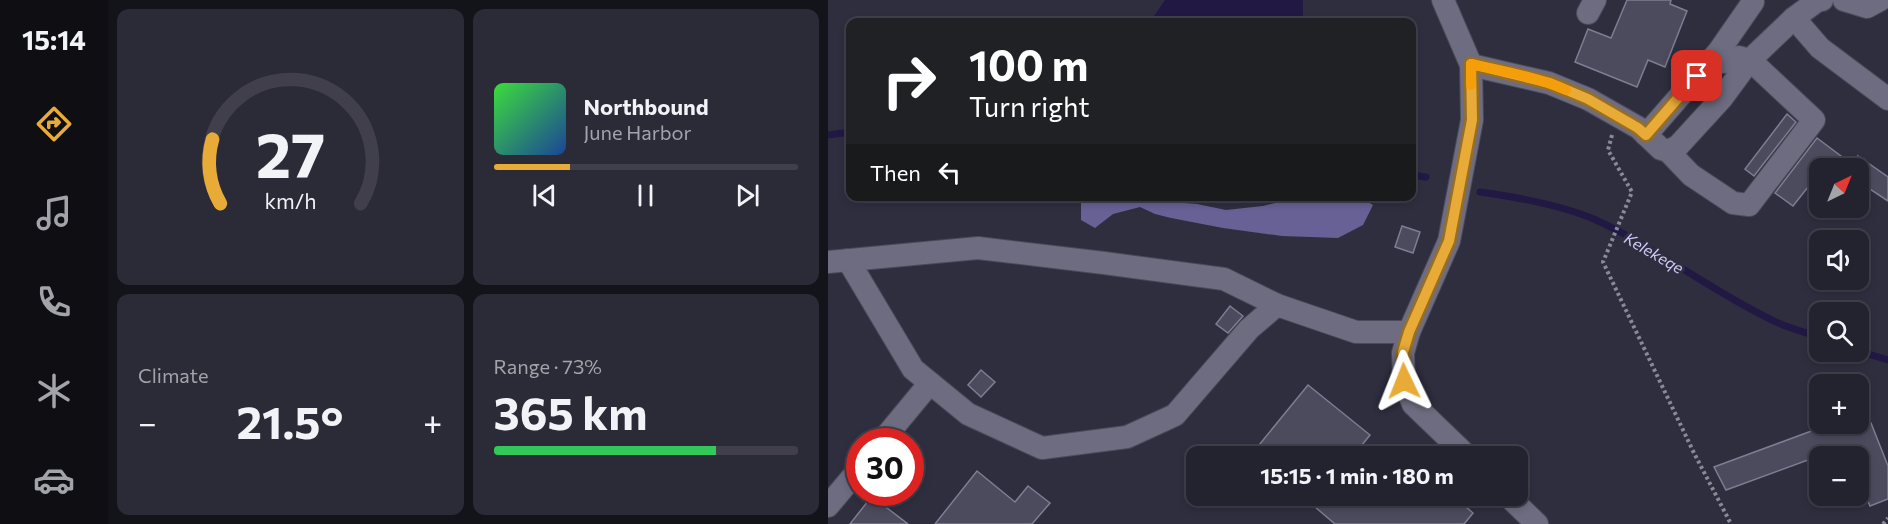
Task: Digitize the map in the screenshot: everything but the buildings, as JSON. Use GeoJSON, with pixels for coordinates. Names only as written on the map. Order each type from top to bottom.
{"type":"FeatureCollection","features":[{"type":"Feature","properties":{"kind":"street"},"geometry":{"type":"LineString","coordinates":[[1443,0],[1471,64],[1472,120],[1449,241],[1409,332],[1403,352],[1404,381],[1413,404],[1457,446]]}},
{"type":"Feature","properties":{"kind":"street"},"geometry":{"type":"LineString","coordinates":[[1668,151],[1678,146],[1722,98],[1750,60],[1787,24],[1817,1],[1822,0]]}},
{"type":"Feature","properties":{"kind":"street"},"geometry":{"type":"LineString","coordinates":[[1844,0],[1867,7],[1880,0]]}},
{"type":"Feature","properties":{"kind":"street"},"geometry":{"type":"LineString","coordinates":[[1646,135],[1710,61],[1751,1],[1787,24],[1888,99]]}},
{"type":"Feature","properties":{"kind":"street"},"geometry":{"type":"LineString","coordinates":[[1471,64],[1550,83],[1588,99],[1638,128],[1661,149],[1668,151],[1691,175],[1732,203],[1749,205],[1814,120],[1750,60],[1739,57],[1726,62],[1710,61]]}},
{"type":"Feature","properties":{"kind":"street"},"geometry":{"type":"LineString","coordinates":[[1277,306],[1249,328],[1175,415],[1127,437],[1042,448],[968,414],[913,369],[838,261],[978,248],[1224,279],[1277,306],[1356,332],[1409,332]]}},
{"type":"Feature","properties":{"kind":"street"},"geometry":{"type":"LineString","coordinates":[[893,428],[930,382]]}},
{"type":"Feature","properties":{"kind":"street"},"geometry":{"type":"LineString","coordinates":[[828,506],[846,485]]}},
{"type":"Feature","properties":{"kind":"street"},"geometry":{"type":"LineString","coordinates":[[1518,506],[1537,524]]}},
{"type":"Feature","properties":{"kind":"path"},"geometry":{"type":"LineString","coordinates":[[1617,117],[1608,150],[1632,192],[1603,262],[1731,524]]}},
{"type":"Feature","properties":{"kind":"path"},"geometry":{"type":"LineString","coordinates":[[1883,524],[1888,518]]}},
{"type":"Feature","properties":{"kind":"shaded area"},"geometry":{"type":"Polygon","coordinates":[[[1165,0],[1303,0],[1303,18],[1153,18],[1165,0]]]}},
{"type":"Feature","properties":{"kind":"shaded area"},"geometry":{"type":"Polygon","coordinates":[[[1083,201],[1170,201],[1226,210],[1284,201],[1327,201],[1331,203],[1333,201],[1366,201],[1373,205],[1363,225],[1338,238],[1282,236],[1223,228],[1155,214],[1140,207],[1113,214],[1095,228],[1081,220],[1081,202],[1083,201]]]}},
{"type":"Feature","properties":{"kind":"waterway","name":"Kelekeqe"},"geometry":{"type":"LineString","coordinates":[[828,135],[846,133]]}},
{"type":"Feature","properties":{"kind":"waterway","name":"Kelekeqe"},"geometry":{"type":"LineString","coordinates":[[1416,176],[1426,177]]}},
{"type":"Feature","properties":{"kind":"waterway","name":"Kelekeqe"},"geometry":{"type":"LineString","coordinates":[[1480,192],[1554,206],[1596,220],[1641,243],[1749,309],[1809,333]]}},
{"type":"Feature","properties":{"kind":"waterway","name":"Kelekeqe"},"geometry":{"type":"LineString","coordinates":[[1869,354],[1888,360]]}},
{"type":"Feature","properties":{"kind":"slow traffic"},"geometry":{"type":"LineString","coordinates":[[1471,85],[1471,64],[1550,83],[1566,90]]}},
{"type":"Feature","properties":{"kind":"route"},"geometry":{"type":"LineString","coordinates":[[1404,381],[1403,352],[1409,332],[1449,241],[1472,120],[1471,64],[1550,83],[1588,99],[1646,135],[1697,76]]}}]}
